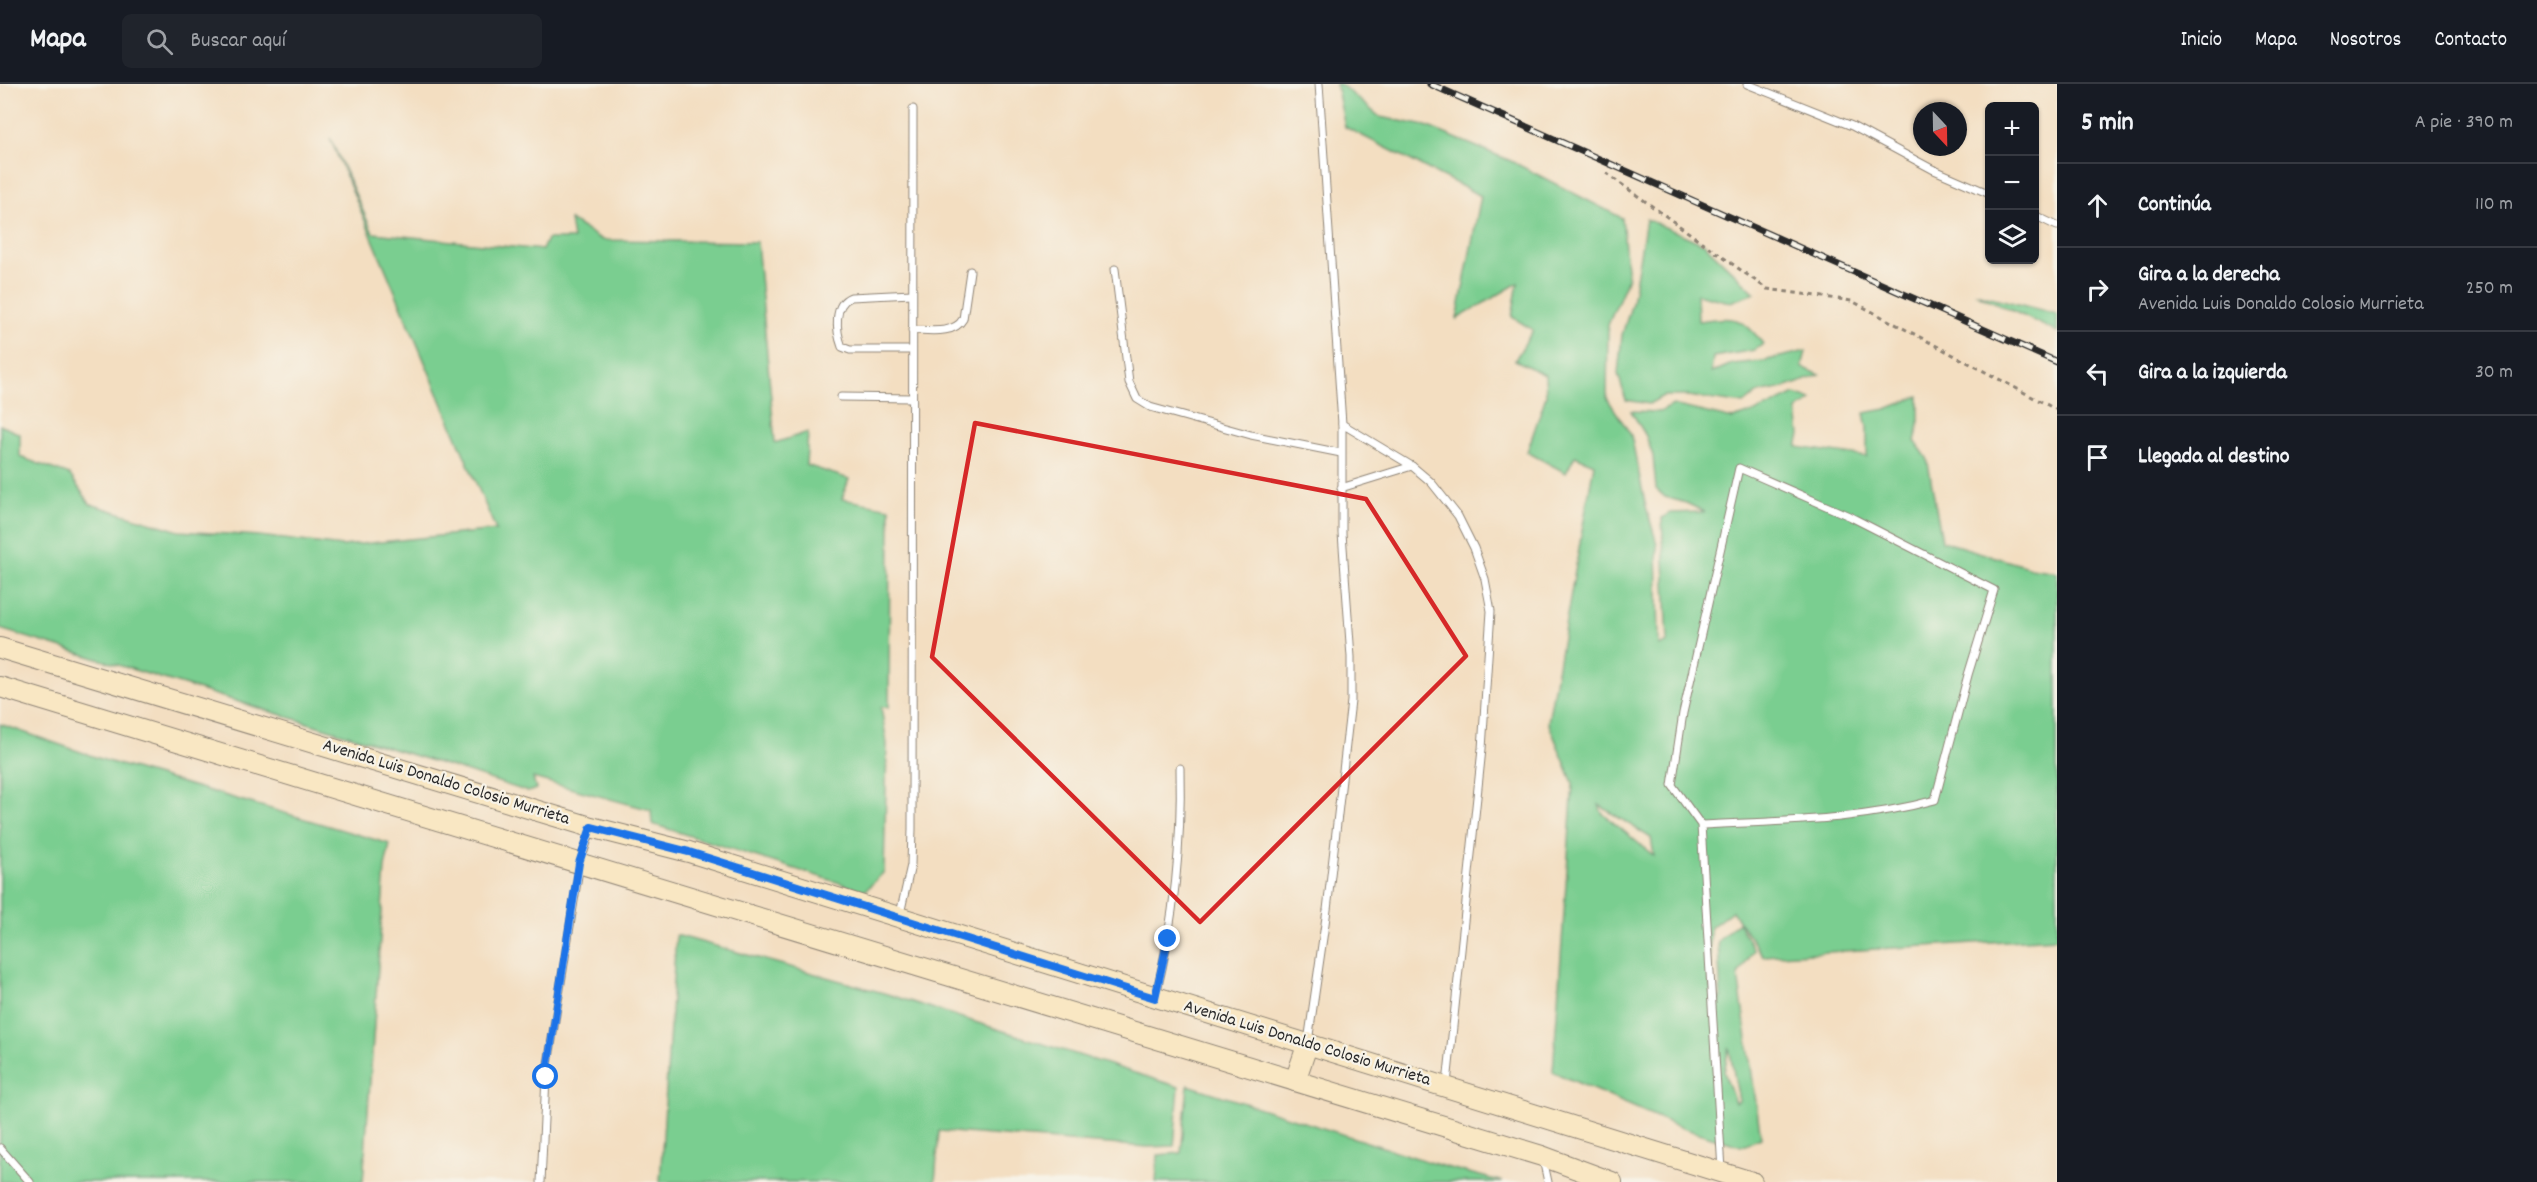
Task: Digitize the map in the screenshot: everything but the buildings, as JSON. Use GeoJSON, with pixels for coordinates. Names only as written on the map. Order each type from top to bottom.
{"type":"FeatureCollection","features":[{"type":"Feature","properties":{"kind":"main road","name":"Avenida Luis Donaldo Colosio Murrieta"},"geometry":{"type":"LineString","coordinates":[[0,648],[591,827],[689,852],[1752,1182]]}},
{"type":"Feature","properties":{"kind":"main road","name":"Avenida Luis Donaldo Colosio Murrieta"},"geometry":{"type":"LineString","coordinates":[[0,687],[1542,1156],[1612,1182]]}},
{"type":"Feature","properties":{"kind":"main road"},"geometry":{"type":"LineString","coordinates":[[1295,1081],[1308,1043]]}},
{"type":"Feature","properties":{"kind":"lane"},"geometry":{"type":"LineString","coordinates":[[1308,1043],[1327,910],[1351,701],[1351,657],[1341,488],[1341,424],[1319,84]]}},
{"type":"Feature","properties":{"kind":"lane"},"geometry":{"type":"LineString","coordinates":[[1747,84],[1852,126],[1932,169],[1985,192]]}},
{"type":"Feature","properties":{"kind":"lane"},"geometry":{"type":"LineString","coordinates":[[899,917],[910,865],[912,829],[913,109]]}},
{"type":"Feature","properties":{"kind":"lane"},"geometry":{"type":"LineString","coordinates":[[2039,217],[2057,226]]}},
{"type":"Feature","properties":{"kind":"lane"},"geometry":{"type":"LineString","coordinates":[[1115,269],[1129,382],[1137,399],[1150,407],[1251,435],[1341,453]]}},
{"type":"Feature","properties":{"kind":"lane"},"geometry":{"type":"LineString","coordinates":[[912,330],[952,329],[959,325],[963,319],[970,271]]}},
{"type":"Feature","properties":{"kind":"lane"},"geometry":{"type":"LineString","coordinates":[[912,294],[851,297],[842,300],[838,308],[839,339],[842,347],[850,350],[912,350]]}},
{"type":"Feature","properties":{"kind":"lane"},"geometry":{"type":"LineString","coordinates":[[842,397],[912,398]]}},
{"type":"Feature","properties":{"kind":"lane"},"geometry":{"type":"LineString","coordinates":[[1341,424],[1412,466],[1431,482],[1458,516],[1474,548],[1485,579],[1491,610],[1482,749],[1446,1087]]}},
{"type":"Feature","properties":{"kind":"lane"},"geometry":{"type":"LineString","coordinates":[[1341,488],[1412,466]]}},
{"type":"Feature","properties":{"kind":"lane"},"geometry":{"type":"LineString","coordinates":[[1701,825],[1796,821],[1896,811],[1935,801],[1968,675],[1994,590],[1849,516],[1739,468],[1683,713],[1672,785],[1701,825],[1722,1173]]}},
{"type":"Feature","properties":{"kind":"lane"},"geometry":{"type":"LineString","coordinates":[[1155,998],[1167,948],[1178,877],[1181,813],[1180,768]]}},
{"type":"Feature","properties":{"kind":"lane"},"geometry":{"type":"LineString","coordinates":[[541,1182],[546,1077],[579,863],[591,827]]}},
{"type":"Feature","properties":{"kind":"lane"},"geometry":{"type":"LineString","coordinates":[[0,1148],[30,1182]]}},
{"type":"Feature","properties":{"kind":"lane"},"geometry":{"type":"LineString","coordinates":[[1542,1156],[1548,1182]]}},
{"type":"Feature","properties":{"kind":"path"},"geometry":{"type":"LineString","coordinates":[[1606,173],[1767,289],[1852,301],[2057,410]]}},
{"type":"Feature","properties":{"kind":"highlighted area"},"geometry":{"type":"Polygon","coordinates":[[[975,423],[1366,499],[1466,656],[1200,922],[932,657],[975,423]]]}},
{"type":"Feature","properties":{"kind":"green space"},"geometry":{"type":"Polygon","coordinates":[[[1336,84],[1340,84],[1380,117],[1426,126],[1511,161],[1622,218],[1628,278],[1608,325],[1607,398],[1631,435],[1645,503],[1657,544],[1659,646],[1668,642],[1662,518],[1670,513],[1705,512],[1665,497],[1656,489],[1653,456],[1646,436],[1631,411],[1660,412],[1673,405],[1733,419],[1764,409],[1795,394],[1812,400],[1797,410],[1800,435],[1797,447],[1867,457],[1867,427],[1864,413],[1886,409],[1919,396],[1919,425],[1915,441],[1927,458],[1942,541],[2031,568],[2057,572],[2057,938],[1763,956],[1732,911],[1710,928],[1710,987],[1721,1001],[1718,941],[1738,922],[1754,950],[1738,975],[1761,1138],[1741,1146],[1682,1128],[1553,1072],[1573,783],[1548,722],[1594,464],[1575,456],[1566,473],[1527,452],[1546,396],[1545,375],[1515,360],[1533,330],[1512,317],[1518,283],[1457,319],[1481,196],[1345,127],[1336,84]],[[1599,805],[1602,813],[1654,856],[1651,838],[1599,805]],[[1729,1047],[1724,1072],[1735,1103],[1739,1101],[1729,1047]]]}},
{"type":"Feature","properties":{"kind":"green space"},"geometry":{"type":"Polygon","coordinates":[[[330,138],[373,233],[542,250],[547,239],[573,239],[570,220],[602,240],[757,242],[775,443],[808,432],[806,465],[849,479],[842,499],[890,508],[889,707],[881,707],[887,744],[884,872],[865,891],[652,824],[651,810],[533,778],[536,789],[528,792],[0,629],[0,425],[20,434],[20,457],[70,475],[90,504],[179,531],[259,536],[342,546],[496,530],[330,138]]]}},
{"type":"Feature","properties":{"kind":"green space"},"geometry":{"type":"Polygon","coordinates":[[[1646,219],[1704,244],[1755,293],[1730,302],[1697,294],[1698,321],[1728,319],[1742,322],[1763,344],[1755,350],[1713,357],[1711,373],[1732,364],[1763,361],[1806,351],[1802,367],[1820,375],[1784,388],[1758,393],[1744,404],[1688,396],[1663,396],[1649,404],[1626,400],[1618,374],[1622,335],[1632,303],[1646,219]]]}},
{"type":"Feature","properties":{"kind":"green space"},"geometry":{"type":"Polygon","coordinates":[[[1975,293],[2057,314],[2057,332],[1975,293]]]}},
{"type":"Feature","properties":{"kind":"green space"},"geometry":{"type":"Polygon","coordinates":[[[0,724],[104,760],[390,844],[385,867],[363,1182],[0,1182],[0,724]]]}},
{"type":"Feature","properties":{"kind":"green space"},"geometry":{"type":"Polygon","coordinates":[[[676,935],[887,994],[1179,1087],[1174,1146],[1147,1147],[939,1131],[935,1182],[660,1182],[676,935]]]}},
{"type":"Feature","properties":{"kind":"green space"},"geometry":{"type":"Polygon","coordinates":[[[1188,1085],[1442,1166],[1503,1182],[1156,1182],[1158,1155],[1181,1153],[1188,1085]]]}},
{"type":"Feature","properties":{"kind":"railway"},"geometry":{"type":"LineString","coordinates":[[1430,84],[2057,362]]}},
{"type":"Feature","properties":{"kind":"route"},"geometry":{"type":"LineString","coordinates":[[546,1077],[579,863],[591,827],[689,852],[1155,998],[1168,939]]}}]}
